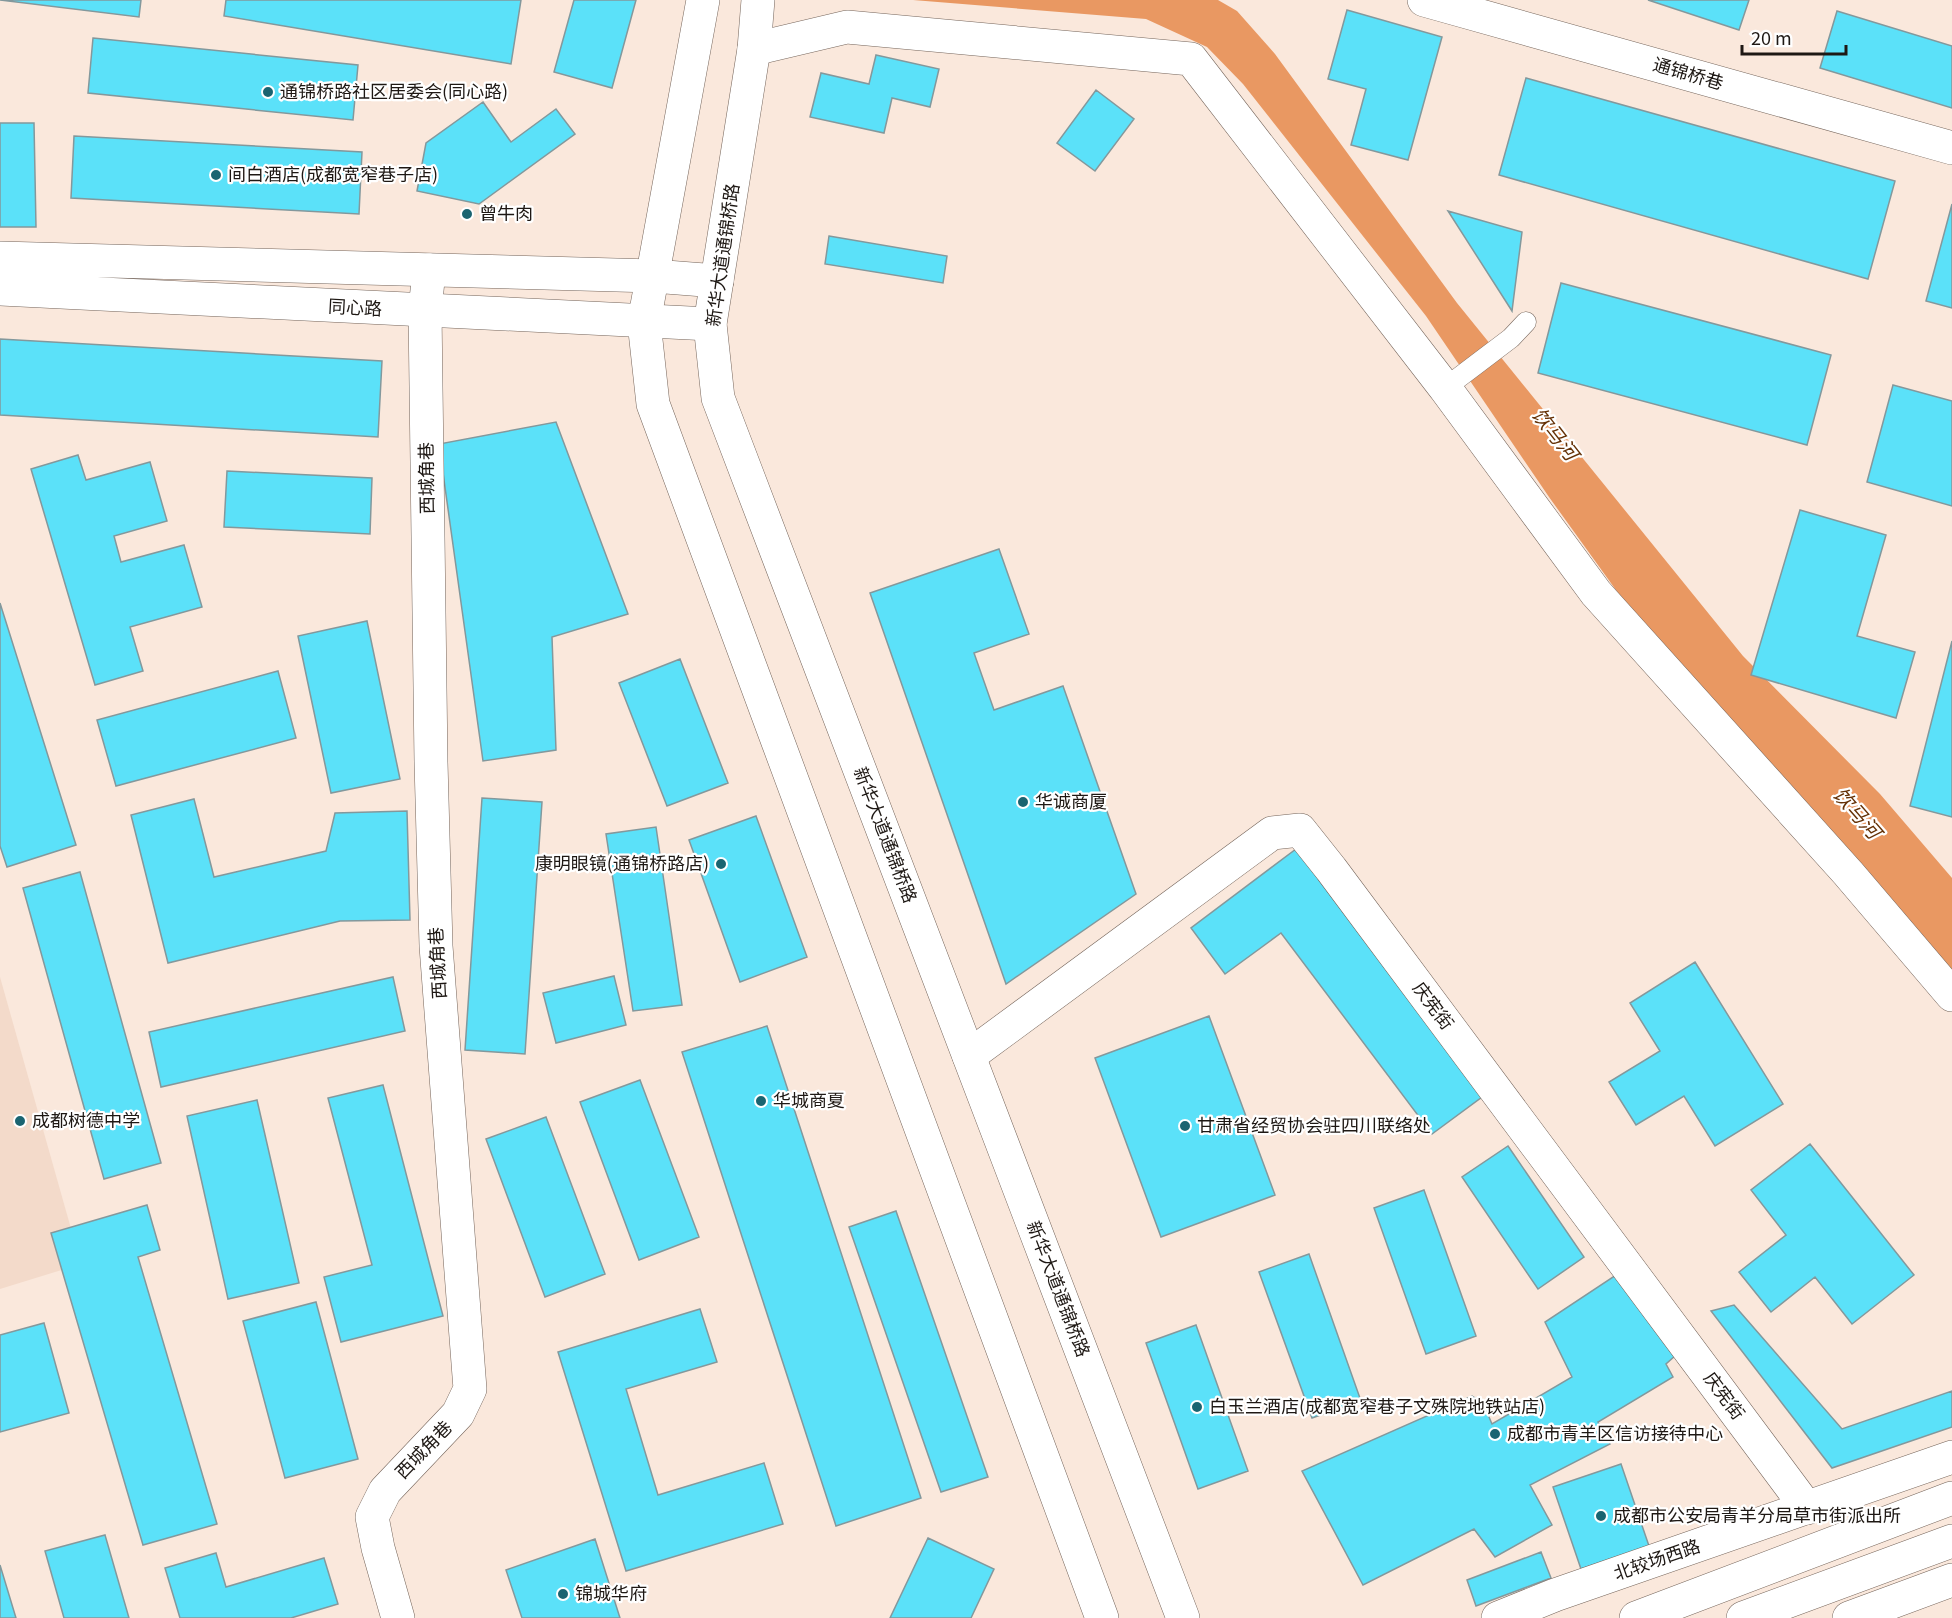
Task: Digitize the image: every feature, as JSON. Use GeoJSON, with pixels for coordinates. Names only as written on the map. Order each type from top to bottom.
{"type":"FeatureCollection","features":[{"type":"Feature","properties":{"kind":"street"},"geometry":{"type":"LineString","coordinates":[[703,0],[699,32],[644,322],[653,404],[1102,1618]]}},
{"type":"Feature","properties":{"kind":"street","name":"新华大道通锦桥路"},"geometry":{"type":"LineString","coordinates":[[758,0],[754,41],[710,324],[718,398],[1183,1618]]}},
{"type":"Feature","properties":{"kind":"street","name":"通锦桥巷"},"geometry":{"type":"LineString","coordinates":[[1424,0],[1952,148]]}},
{"type":"Feature","properties":{"kind":"street"},"geometry":{"type":"LineString","coordinates":[[754,41],[847,27],[1191,59],[1445,388],[1596,593],[1840,864],[1952,995]]}},
{"type":"Feature","properties":{"kind":"street"},"geometry":{"type":"LineString","coordinates":[[0,258],[653,276],[717,281]]}},
{"type":"Feature","properties":{"kind":"street","name":"西城角巷"},"geometry":{"type":"LineString","coordinates":[[398,1618],[378,1548],[372,1517],[385,1491],[458,1414],[470,1389],[436,946],[431,762],[425,311],[429,270]]}},
{"type":"Feature","properties":{"kind":"street","name":"同心路"},"geometry":{"type":"LineString","coordinates":[[0,289],[710,324]]}},
{"type":"Feature","properties":{"kind":"street","name":"庆宪街"},"geometry":{"type":"LineString","coordinates":[[969,1056],[1272,833],[1299,830],[1338,878],[1807,1508]]}},
{"type":"Feature","properties":{"kind":"street","name":"北较场西路"},"geometry":{"type":"LineString","coordinates":[[1498,1618],[1546,1607],[1807,1508],[1952,1457]]}},
{"type":"Feature","properties":{"kind":"street"},"geometry":{"type":"LineString","coordinates":[[1636,1618],[1952,1498]]}},
{"type":"Feature","properties":{"kind":"street"},"geometry":{"type":"LineString","coordinates":[[1743,1618],[1952,1541]]}},
{"type":"Feature","properties":{"kind":"street"},"geometry":{"type":"LineString","coordinates":[[1849,1618],[1952,1580]]}},
{"type":"Feature","properties":{"kind":"lane"},"geometry":{"type":"LineString","coordinates":[[1445,388],[1511,338],[1526,321]]}},
{"type":"Feature","properties":{"kind":"shaded area","name":"成都树德中学"},"geometry":{"type":"Polygon","coordinates":[[[0,977],[81,1264],[0,1289],[0,977]]]}},
{"type":"Feature","properties":{"kind":"water","name":"饮马河"},"geometry":{"type":"Polygon","coordinates":[[[913,0],[1218,0],[1237,11],[1275,54],[1457,303],[1743,656],[1880,794],[1952,878],[1952,977],[1662,654],[1549,497],[1426,316],[1243,84],[1207,47],[1146,19],[913,0]]]}},
{"type":"Feature","properties":{"kind":"building"},"geometry":{"type":"Polygon","coordinates":[[[0,0],[141,0],[139,17],[0,0]]]}},
{"type":"Feature","properties":{"kind":"building"},"geometry":{"type":"Polygon","coordinates":[[[226,0],[521,0],[511,64],[224,16],[226,0]]]}},
{"type":"Feature","properties":{"kind":"building"},"geometry":{"type":"Polygon","coordinates":[[[574,0],[636,0],[612,88],[554,72],[574,0]]]}},
{"type":"Feature","properties":{"kind":"building"},"geometry":{"type":"Polygon","coordinates":[[[1648,0],[1749,0],[1739,30],[1648,0]]]}},
{"type":"Feature","properties":{"kind":"building"},"geometry":{"type":"Polygon","coordinates":[[[1347,10],[1442,37],[1408,160],[1351,145],[1366,89],[1328,79],[1347,10]]]}},
{"type":"Feature","properties":{"kind":"building"},"geometry":{"type":"Polygon","coordinates":[[[1837,11],[1952,46],[1952,108],[1820,68],[1837,11]]]}},
{"type":"Feature","properties":{"kind":"building"},"geometry":{"type":"Polygon","coordinates":[[[93,38],[358,65],[353,120],[88,93],[93,38]]]}},
{"type":"Feature","properties":{"kind":"building"},"geometry":{"type":"Polygon","coordinates":[[[876,55],[939,69],[930,107],[892,98],[884,133],[810,117],[821,73],[869,84],[876,55]]]}},
{"type":"Feature","properties":{"kind":"building"},"geometry":{"type":"Polygon","coordinates":[[[1526,78],[1895,181],[1868,279],[1499,175],[1526,78]]]}},
{"type":"Feature","properties":{"kind":"building"},"geometry":{"type":"Polygon","coordinates":[[[1096,90],[1134,119],[1095,171],[1057,143],[1096,90]]]}},
{"type":"Feature","properties":{"kind":"building"},"geometry":{"type":"Polygon","coordinates":[[[483,102],[511,142],[556,109],[575,134],[479,204],[417,191],[426,143],[483,102]]]}},
{"type":"Feature","properties":{"kind":"building"},"geometry":{"type":"Polygon","coordinates":[[[0,123],[34,123],[36,227],[0,227],[0,123]]]}},
{"type":"Feature","properties":{"kind":"building","name":"间白酒店(成都宽窄巷子店)"},"geometry":{"type":"Polygon","coordinates":[[[74,136],[362,152],[359,214],[71,198],[74,136]]]}},
{"type":"Feature","properties":{"kind":"building"},"geometry":{"type":"Polygon","coordinates":[[[1952,204],[1952,308],[1926,301],[1952,204]]]}},
{"type":"Feature","properties":{"kind":"building"},"geometry":{"type":"Polygon","coordinates":[[[1448,211],[1522,232],[1512,311],[1448,211]]]}},
{"type":"Feature","properties":{"kind":"building"},"geometry":{"type":"Polygon","coordinates":[[[829,236],[947,256],[943,283],[825,264],[829,236]]]}},
{"type":"Feature","properties":{"kind":"building"},"geometry":{"type":"Polygon","coordinates":[[[1561,283],[1831,355],[1807,445],[1538,373],[1561,283]]]}},
{"type":"Feature","properties":{"kind":"building"},"geometry":{"type":"Polygon","coordinates":[[[0,339],[382,361],[378,437],[0,415],[0,339]]]}},
{"type":"Feature","properties":{"kind":"building"},"geometry":{"type":"Polygon","coordinates":[[[1893,385],[1952,401],[1952,506],[1867,482],[1893,385]]]}},
{"type":"Feature","properties":{"kind":"building"},"geometry":{"type":"Polygon","coordinates":[[[556,422],[628,614],[552,637],[556,750],[483,761],[439,444],[556,422]]]}},
{"type":"Feature","properties":{"kind":"building"},"geometry":{"type":"Polygon","coordinates":[[[78,455],[86,480],[150,462],[167,521],[114,536],[121,562],[184,545],[202,607],[130,627],[143,671],[95,685],[31,469],[78,455]]]}},
{"type":"Feature","properties":{"kind":"building"},"geometry":{"type":"Polygon","coordinates":[[[227,471],[372,478],[370,534],[224,527],[227,471]]]}},
{"type":"Feature","properties":{"kind":"building"},"geometry":{"type":"Polygon","coordinates":[[[1800,510],[1886,535],[1857,636],[1915,652],[1896,718],[1751,675],[1800,510]]]}},
{"type":"Feature","properties":{"kind":"building","name":"华诚商厦"},"geometry":{"type":"Polygon","coordinates":[[[999,549],[1029,634],[974,653],[994,710],[1063,686],[1136,894],[1006,984],[870,593],[999,549]]]}},
{"type":"Feature","properties":{"kind":"building"},"geometry":{"type":"Polygon","coordinates":[[[0,603],[76,845],[7,867],[0,846],[0,603]]]}},
{"type":"Feature","properties":{"kind":"building"},"geometry":{"type":"Polygon","coordinates":[[[367,621],[400,779],[331,793],[298,636],[367,621]]]}},
{"type":"Feature","properties":{"kind":"building"},"geometry":{"type":"Polygon","coordinates":[[[1952,641],[1952,817],[1910,806],[1952,641]]]}},
{"type":"Feature","properties":{"kind":"building"},"geometry":{"type":"Polygon","coordinates":[[[680,659],[728,783],[667,806],[619,683],[680,659]]]}},
{"type":"Feature","properties":{"kind":"building"},"geometry":{"type":"Polygon","coordinates":[[[278,671],[296,738],[116,786],[97,720],[278,671]]]}},
{"type":"Feature","properties":{"kind":"building"},"geometry":{"type":"Polygon","coordinates":[[[482,798],[542,802],[525,1054],[465,1050],[482,798]]]}},
{"type":"Feature","properties":{"kind":"building"},"geometry":{"type":"Polygon","coordinates":[[[194,799],[214,877],[326,851],[335,813],[407,811],[410,920],[340,921],[168,963],[131,815],[194,799]]]}},
{"type":"Feature","properties":{"kind":"building"},"geometry":{"type":"Polygon","coordinates":[[[756,816],[807,957],[740,982],[689,840],[756,816]]]}},
{"type":"Feature","properties":{"kind":"building"},"geometry":{"type":"Polygon","coordinates":[[[656,827],[682,1005],[633,1011],[606,834],[656,827]]]}},
{"type":"Feature","properties":{"kind":"building"},"geometry":{"type":"Polygon","coordinates":[[[1296,849],[1482,1097],[1432,1134],[1281,933],[1225,974],[1191,928],[1296,849]]]}},
{"type":"Feature","properties":{"kind":"building"},"geometry":{"type":"Polygon","coordinates":[[[80,872],[161,1163],[104,1179],[23,888],[80,872]]]}},
{"type":"Feature","properties":{"kind":"building"},"geometry":{"type":"Polygon","coordinates":[[[1695,962],[1783,1104],[1715,1146],[1684,1096],[1636,1125],[1609,1082],[1660,1051],[1630,1003],[1695,962]]]}},
{"type":"Feature","properties":{"kind":"building"},"geometry":{"type":"Polygon","coordinates":[[[614,976],[626,1025],[556,1043],[543,993],[614,976]]]}},
{"type":"Feature","properties":{"kind":"building"},"geometry":{"type":"Polygon","coordinates":[[[393,977],[405,1031],[161,1087],[149,1032],[393,977]]]}},
{"type":"Feature","properties":{"kind":"building","name":"甘肃省经贸协会驻四川联络处"},"geometry":{"type":"Polygon","coordinates":[[[1209,1016],[1275,1195],[1161,1237],[1095,1058],[1209,1016]]]}},
{"type":"Feature","properties":{"kind":"building"},"geometry":{"type":"Polygon","coordinates":[[[767,1026],[921,1498],[836,1526],[682,1052],[767,1026]]]}},
{"type":"Feature","properties":{"kind":"building"},"geometry":{"type":"Polygon","coordinates":[[[640,1080],[699,1237],[639,1260],[580,1102],[640,1080]]]}},
{"type":"Feature","properties":{"kind":"building"},"geometry":{"type":"Polygon","coordinates":[[[383,1085],[443,1316],[341,1342],[324,1277],[372,1265],[328,1098],[383,1085]]]}},
{"type":"Feature","properties":{"kind":"building"},"geometry":{"type":"Polygon","coordinates":[[[257,1100],[299,1283],[228,1299],[187,1116],[257,1100]]]}},
{"type":"Feature","properties":{"kind":"building"},"geometry":{"type":"Polygon","coordinates":[[[546,1117],[605,1274],[545,1297],[486,1139],[546,1117]]]}},
{"type":"Feature","properties":{"kind":"building"},"geometry":{"type":"Polygon","coordinates":[[[1810,1144],[1914,1275],[1852,1324],[1815,1277],[1771,1312],[1739,1272],[1786,1235],[1751,1190],[1810,1144]]]}},
{"type":"Feature","properties":{"kind":"building"},"geometry":{"type":"Polygon","coordinates":[[[1508,1146],[1584,1257],[1538,1289],[1462,1177],[1508,1146]]]}},
{"type":"Feature","properties":{"kind":"building"},"geometry":{"type":"Polygon","coordinates":[[[1424,1190],[1476,1336],[1426,1354],[1374,1208],[1424,1190]]]}},
{"type":"Feature","properties":{"kind":"building"},"geometry":{"type":"Polygon","coordinates":[[[147,1205],[160,1250],[138,1257],[217,1524],[143,1545],[51,1233],[147,1205]]]}},
{"type":"Feature","properties":{"kind":"building"},"geometry":{"type":"Polygon","coordinates":[[[896,1211],[988,1477],[941,1492],[849,1227],[896,1211]]]}},
{"type":"Feature","properties":{"kind":"building"},"geometry":{"type":"Polygon","coordinates":[[[1309,1254],[1361,1401],[1312,1418],[1259,1272],[1309,1254]]]}},
{"type":"Feature","properties":{"kind":"building","name":"成都市青羊区信访接待中心"},"geometry":{"type":"Polygon","coordinates":[[[1619,1273],[1675,1356],[1666,1364],[1673,1377],[1598,1422],[1610,1444],[1530,1485],[1552,1525],[1495,1557],[1474,1529],[1363,1585],[1302,1471],[1472,1396],[1483,1403],[1492,1424],[1572,1377],[1545,1322],[1619,1273]]]}},
{"type":"Feature","properties":{"kind":"building"},"geometry":{"type":"Polygon","coordinates":[[[316,1302],[358,1459],[285,1478],[243,1321],[316,1302]]]}},
{"type":"Feature","properties":{"kind":"building"},"geometry":{"type":"Polygon","coordinates":[[[1734,1305],[1842,1429],[1952,1391],[1952,1427],[1832,1468],[1711,1311],[1734,1305]]]}},
{"type":"Feature","properties":{"kind":"building"},"geometry":{"type":"Polygon","coordinates":[[[700,1309],[717,1362],[626,1389],[658,1495],[764,1463],[783,1524],[626,1571],[558,1352],[700,1309]]]}},
{"type":"Feature","properties":{"kind":"building"},"geometry":{"type":"Polygon","coordinates":[[[44,1323],[69,1413],[0,1432],[0,1335],[44,1323]]]}},
{"type":"Feature","properties":{"kind":"building","name":"白玉兰酒店(成都宽窄巷子文殊院地铁站店)"},"geometry":{"type":"Polygon","coordinates":[[[1196,1325],[1248,1471],[1198,1489],[1146,1343],[1196,1325]]]}},
{"type":"Feature","properties":{"kind":"building","name":"成都市公安局青羊分局草市街派出所"},"geometry":{"type":"Polygon","coordinates":[[[1621,1464],[1649,1546],[1581,1569],[1553,1487],[1621,1464]]]}},
{"type":"Feature","properties":{"kind":"building"},"geometry":{"type":"Polygon","coordinates":[[[105,1535],[129,1618],[64,1618],[45,1551],[105,1535]]]}},
{"type":"Feature","properties":{"kind":"building"},"geometry":{"type":"Polygon","coordinates":[[[928,1538],[994,1569],[971,1618],[890,1618],[928,1538]]]}},
{"type":"Feature","properties":{"kind":"building","name":"锦城华府"},"geometry":{"type":"Polygon","coordinates":[[[595,1539],[620,1618],[522,1618],[506,1570],[595,1539]]]}},
{"type":"Feature","properties":{"kind":"building"},"geometry":{"type":"Polygon","coordinates":[[[1541,1552],[1551,1578],[1476,1606],[1467,1580],[1541,1552]]]}},
{"type":"Feature","properties":{"kind":"building"},"geometry":{"type":"Polygon","coordinates":[[[216,1553],[226,1587],[324,1558],[338,1604],[291,1618],[180,1618],[165,1568],[216,1553]]]}},
{"type":"Feature","properties":{"kind":"building"},"geometry":{"type":"Polygon","coordinates":[[[0,1565],[16,1618],[0,1618],[0,1565]]]}},
{"type":"Feature","properties":{"kind":"place","name":"通锦桥路社区居委会(同心路)"},"geometry":{"type":"Point","coordinates":[268,92]}},
{"type":"Feature","properties":{"kind":"place","name":"间白酒店(成都宽窄巷子店)"},"geometry":{"type":"Point","coordinates":[216,175]}},
{"type":"Feature","properties":{"kind":"place","name":"曾牛肉"},"geometry":{"type":"Point","coordinates":[467,214]}},
{"type":"Feature","properties":{"kind":"place","name":"华诚商厦"},"geometry":{"type":"Point","coordinates":[1023,802]}},
{"type":"Feature","properties":{"kind":"place","name":"康明眼镜(通锦桥路店)"},"geometry":{"type":"Point","coordinates":[721,864]}},
{"type":"Feature","properties":{"kind":"place","name":"华城商夏"},"geometry":{"type":"Point","coordinates":[761,1101]}},
{"type":"Feature","properties":{"kind":"place","name":"成都树德中学"},"geometry":{"type":"Point","coordinates":[20,1121]}},
{"type":"Feature","properties":{"kind":"place","name":"甘肃省经贸协会驻四川联络处"},"geometry":{"type":"Point","coordinates":[1185,1126]}},
{"type":"Feature","properties":{"kind":"place","name":"白玉兰酒店(成都宽窄巷子文殊院地铁站店)"},"geometry":{"type":"Point","coordinates":[1197,1407]}},
{"type":"Feature","properties":{"kind":"place","name":"成都市青羊区信访接待中心"},"geometry":{"type":"Point","coordinates":[1495,1434]}},
{"type":"Feature","properties":{"kind":"place","name":"成都市公安局青羊分局草市街派出所"},"geometry":{"type":"Point","coordinates":[1601,1516]}},
{"type":"Feature","properties":{"kind":"place","name":"锦城华府"},"geometry":{"type":"Point","coordinates":[563,1594]}}]}
